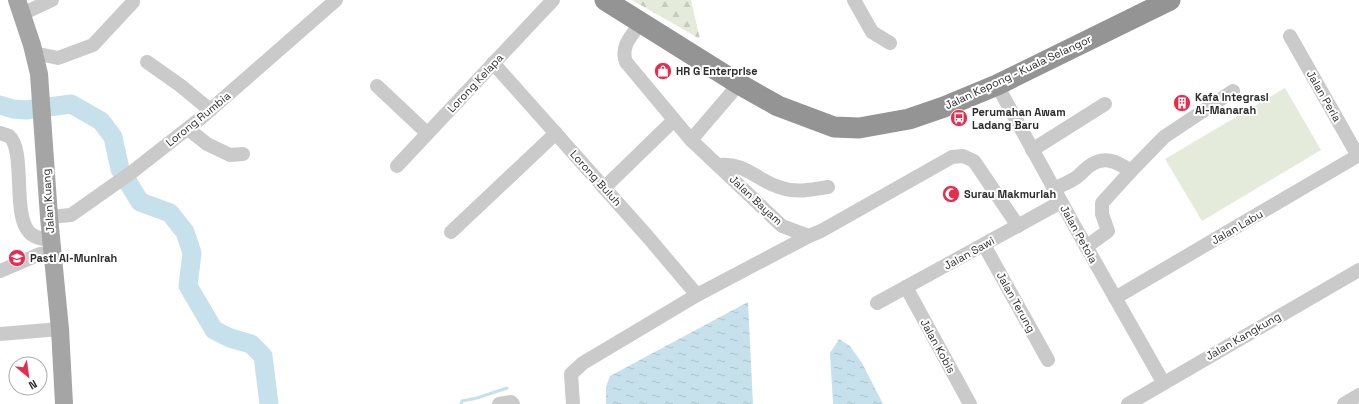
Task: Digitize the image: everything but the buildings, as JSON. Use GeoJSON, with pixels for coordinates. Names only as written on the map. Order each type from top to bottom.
{"type":"FeatureCollection","features":[{"type":"Feature","properties":{"kind":"highway","name":"Jalan Kepong - Kuala Selangor"},"geometry":{"type":"LineString","coordinates":[[605,0],[739,84],[778,106],[834,127],[859,128],[908,119],[944,107],[997,85],[1170,0]]}},
{"type":"Feature","properties":{"kind":"main road","name":"Jalan Kuang"},"geometry":{"type":"LineString","coordinates":[[20,7],[39,74],[49,217],[60,329],[64,404]]}},
{"type":"Feature","properties":{"kind":"street"},"geometry":{"type":"LineString","coordinates":[[20,7],[52,0]]}},
{"type":"Feature","properties":{"kind":"street","name":"Lorong Rumbia"},"geometry":{"type":"LineString","coordinates":[[49,217],[72,215],[132,172],[188,129],[336,0]]}},
{"type":"Feature","properties":{"kind":"street","name":"Lorong Kelapa"},"geometry":{"type":"LineString","coordinates":[[397,166],[552,0]]}},
{"type":"Feature","properties":{"kind":"street"},"geometry":{"type":"LineString","coordinates":[[854,0],[872,32],[890,43]]}},
{"type":"Feature","properties":{"kind":"street"},"geometry":{"type":"LineString","coordinates":[[34,53],[58,58],[93,45],[133,2]]}},
{"type":"Feature","properties":{"kind":"street","name":"Jalan Bayam"},"geometry":{"type":"LineString","coordinates":[[641,23],[626,44],[623,55],[626,62],[691,140],[782,226],[809,236]]}},
{"type":"Feature","properties":{"kind":"street","name":"Jalan Peria"},"geometry":{"type":"LineString","coordinates":[[1290,36],[1358,156]]}},
{"type":"Feature","properties":{"kind":"street"},"geometry":{"type":"LineString","coordinates":[[147,62],[181,86],[210,110]]}},
{"type":"Feature","properties":{"kind":"street","name":"Lorong Buluh"},"geometry":{"type":"LineString","coordinates":[[493,64],[657,247],[697,295]]}},
{"type":"Feature","properties":{"kind":"street"},"geometry":{"type":"LineString","coordinates":[[691,140],[739,84]]}},
{"type":"Feature","properties":{"kind":"street","name":"Jalan Petola"},"geometry":{"type":"LineString","coordinates":[[997,85],[1086,247],[1163,382]]}},
{"type":"Feature","properties":{"kind":"street"},"geometry":{"type":"LineString","coordinates":[[377,86],[427,134]]}},
{"type":"Feature","properties":{"kind":"street"},"geometry":{"type":"LineString","coordinates":[[1086,247],[1108,231],[1102,214],[1102,203],[1131,171],[1164,138],[1233,91]]}},
{"type":"Feature","properties":{"kind":"street"},"geometry":{"type":"LineString","coordinates":[[1032,150],[1105,104]]}},
{"type":"Feature","properties":{"kind":"street"},"geometry":{"type":"LineString","coordinates":[[604,188],[674,120]]}},
{"type":"Feature","properties":{"kind":"street"},"geometry":{"type":"LineString","coordinates":[[188,129],[207,144],[230,155],[243,154]]}},
{"type":"Feature","properties":{"kind":"street"},"geometry":{"type":"LineString","coordinates":[[0,133],[8,136],[14,144],[24,225],[29,232],[42,239],[52,247],[40,254],[0,271]]}},
{"type":"Feature","properties":{"kind":"street"},"geometry":{"type":"LineString","coordinates":[[451,232],[556,133]]}},
{"type":"Feature","properties":{"kind":"street"},"geometry":{"type":"LineString","coordinates":[[573,404],[571,374],[583,363],[697,295],[822,230],[952,157],[963,156],[974,161],[1018,226]]}},
{"type":"Feature","properties":{"kind":"street","name":"Jalan Labu"},"geometry":{"type":"LineString","coordinates":[[1115,298],[1358,156]]}},
{"type":"Feature","properties":{"kind":"street"},"geometry":{"type":"LineString","coordinates":[[1054,189],[1077,177],[1089,166],[1102,160],[1109,160],[1131,171]]}},
{"type":"Feature","properties":{"kind":"street"},"geometry":{"type":"LineString","coordinates":[[719,165],[731,164],[745,168],[777,187],[793,191],[811,190],[828,186]]}},
{"type":"Feature","properties":{"kind":"street","name":"Jalan Sawi"},"geometry":{"type":"LineString","coordinates":[[877,303],[1061,202]]}},
{"type":"Feature","properties":{"kind":"street","name":"Jalan Terung"},"geometry":{"type":"LineString","coordinates":[[984,245],[1048,360]]}},
{"type":"Feature","properties":{"kind":"street","name":"Jalan Kangkung"},"geometry":{"type":"LineString","coordinates":[[1128,404],[1163,382],[1359,270]]}},
{"type":"Feature","properties":{"kind":"street","name":"Jalan Kobis"},"geometry":{"type":"LineString","coordinates":[[906,287],[970,404]]}},
{"type":"Feature","properties":{"kind":"street"},"geometry":{"type":"LineString","coordinates":[[0,334],[60,329]]}},
{"type":"Feature","properties":{"kind":"street"},"geometry":{"type":"LineString","coordinates":[[1344,404],[1359,396]]}},
{"type":"Feature","properties":{"kind":"street"},"geometry":{"type":"LineString","coordinates":[[499,404],[511,402],[513,404]]}},
{"type":"Feature","properties":{"kind":"green space"},"geometry":{"type":"Polygon","coordinates":[[[632,0],[691,0],[700,39],[632,0]]]}},
{"type":"Feature","properties":{"kind":"green space"},"geometry":{"type":"Polygon","coordinates":[[[1285,88],[1321,150],[1202,221],[1165,159],[1285,88]]]}},
{"type":"Feature","properties":{"kind":"water"},"geometry":{"type":"Polygon","coordinates":[[[748,302],[753,404],[606,404],[606,387],[610,376],[748,302]]]}},
{"type":"Feature","properties":{"kind":"water"},"geometry":{"type":"Polygon","coordinates":[[[839,339],[850,346],[862,363],[883,404],[833,404],[830,353],[839,339]]]}},
{"type":"Feature","properties":{"kind":"waterway"},"geometry":{"type":"LineString","coordinates":[[0,105],[13,109],[26,110],[71,104],[101,121],[113,137],[120,169],[140,202],[170,213],[185,232],[192,253],[188,286],[214,330],[230,338],[251,344],[263,356],[269,404]]}},
{"type":"Feature","properties":{"kind":"waterway"},"geometry":{"type":"LineString","coordinates":[[461,404],[462,401],[477,398],[507,388]]}},
{"type":"Feature","properties":{"kind":"place","name":"HR G Enterprise"},"geometry":{"type":"Point","coordinates":[663,71]}},
{"type":"Feature","properties":{"kind":"place","name":"Kafa Integrasi Al-Manarah"},"geometry":{"type":"Point","coordinates":[1182,103]}},
{"type":"Feature","properties":{"kind":"place","name":"Perumahan Awam Ladang Baru"},"geometry":{"type":"Point","coordinates":[959,118]}},
{"type":"Feature","properties":{"kind":"place","name":"Surau Makmuriah"},"geometry":{"type":"Point","coordinates":[951,194]}},
{"type":"Feature","properties":{"kind":"place","name":"Pasti Al-Munirah"},"geometry":{"type":"Point","coordinates":[17,258]}}]}
